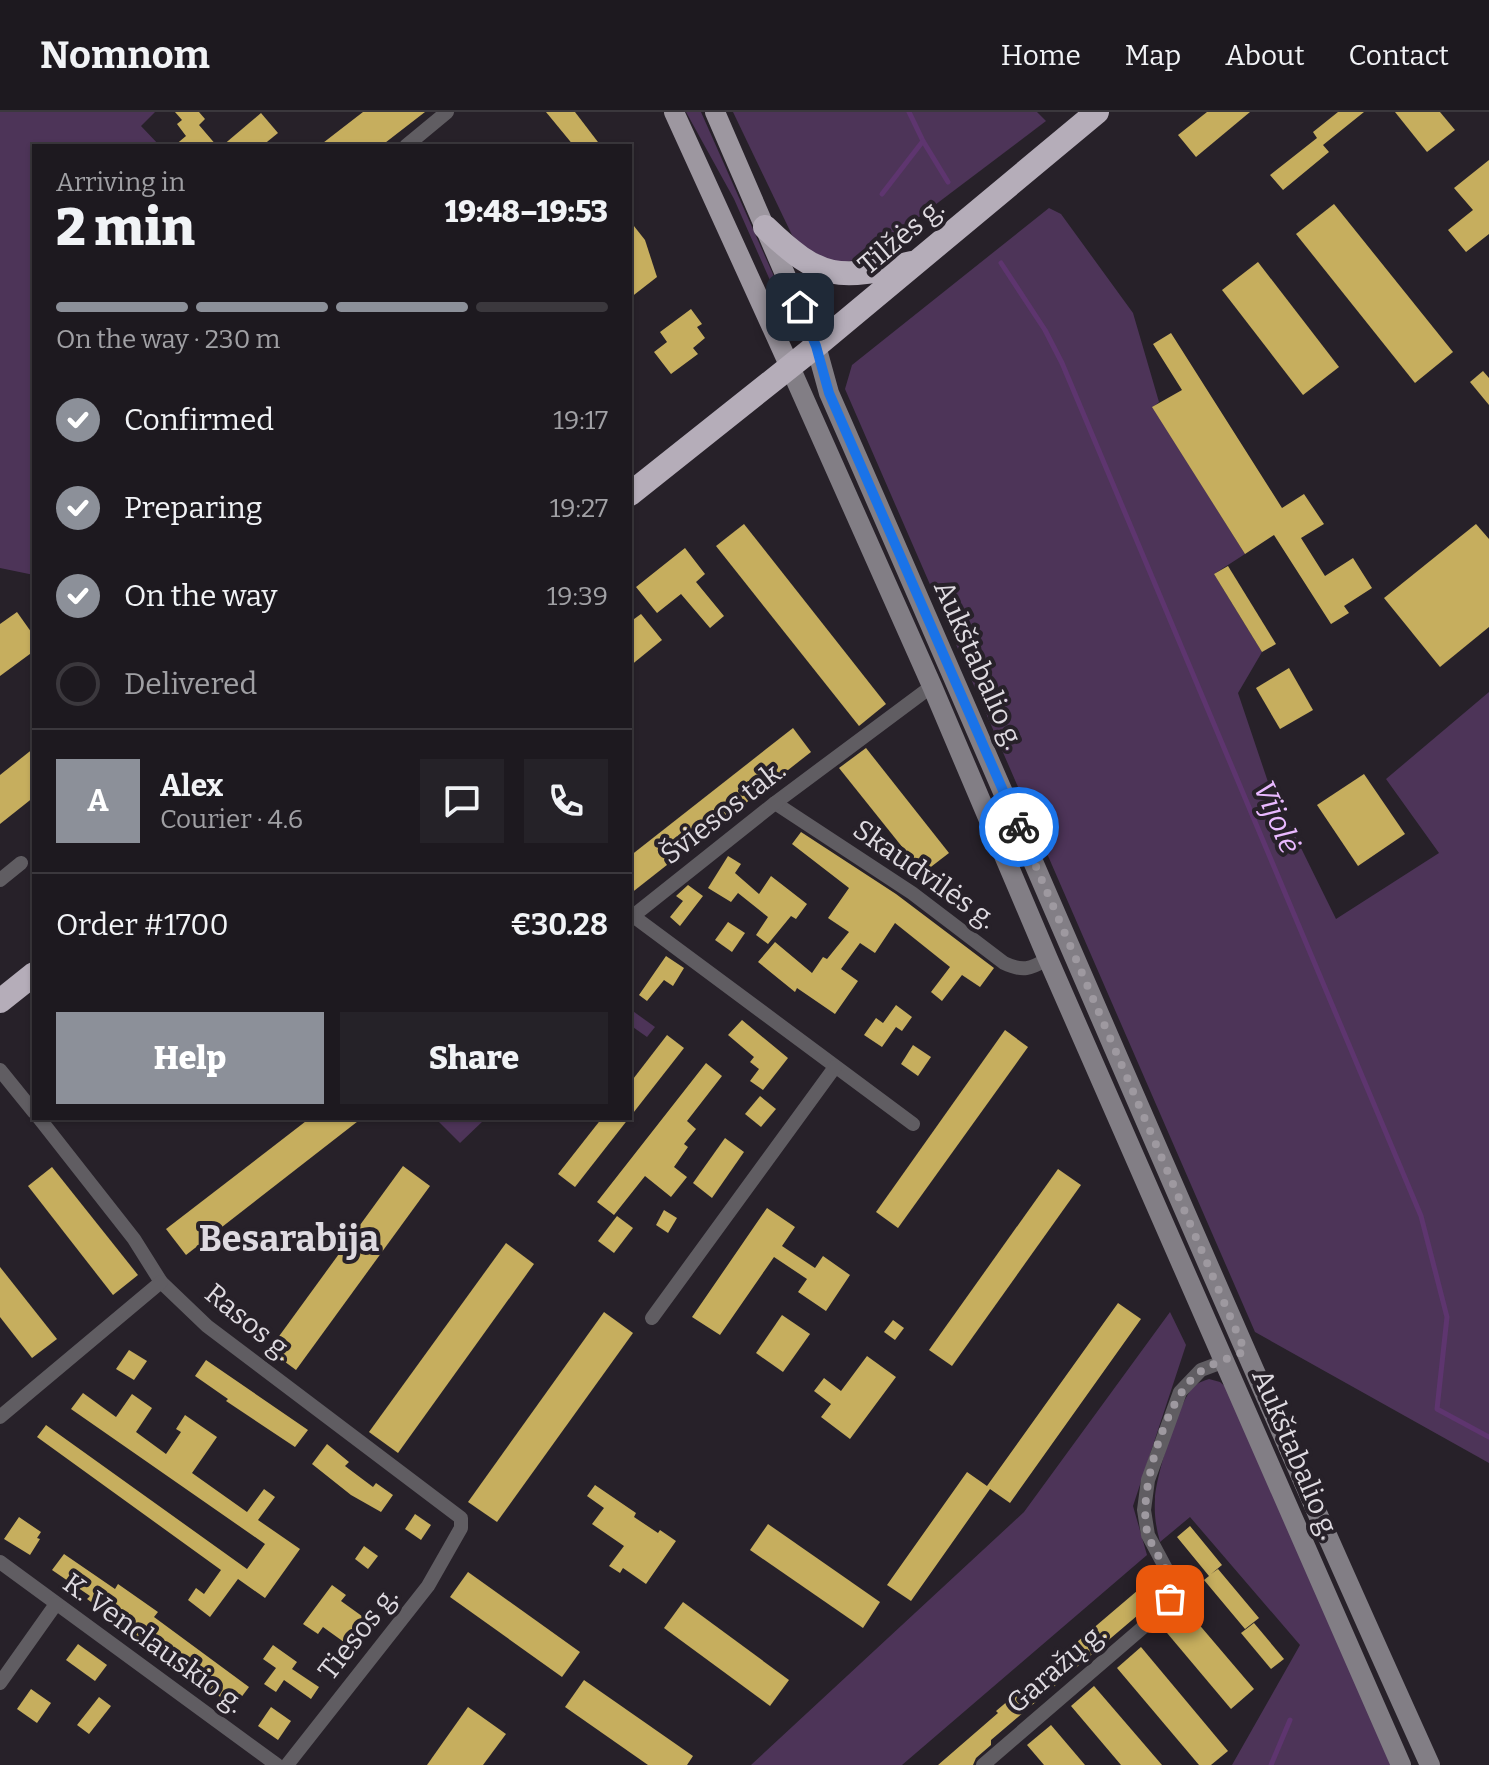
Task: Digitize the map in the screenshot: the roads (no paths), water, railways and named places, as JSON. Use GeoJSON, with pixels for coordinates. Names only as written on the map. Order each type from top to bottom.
{"type":"FeatureCollection","features":[{"type":"Feature","properties":{"kind":"highway","name":"Tilžės g."},"geometry":{"type":"LineString","coordinates":[[632,492],[816,346],[1097,112]]}},
{"type":"Feature","properties":{"kind":"highway"},"geometry":{"type":"LineString","coordinates":[[765,227],[792,253],[816,268],[836,274],[886,269],[918,261]]}},
{"type":"Feature","properties":{"kind":"highway"},"geometry":{"type":"LineString","coordinates":[[0,1001],[32,976]]}},
{"type":"Feature","properties":{"kind":"main road","name":"Aukštabalio g."},"geometry":{"type":"LineString","coordinates":[[674,112],[932,686],[1048,959],[1401,1765]]}},
{"type":"Feature","properties":{"kind":"main road","name":"Aukštabalio g."},"geometry":{"type":"LineString","coordinates":[[715,112],[816,346],[829,393],[1245,1351],[1430,1765]]}},
{"type":"Feature","properties":{"kind":"main road"},"geometry":{"type":"LineString","coordinates":[[1225,1361],[1245,1351]]}},
{"type":"Feature","properties":{"kind":"street"},"geometry":{"type":"LineString","coordinates":[[408,144],[447,112]]}},
{"type":"Feature","properties":{"kind":"street","name":"Šviesos tak."},"geometry":{"type":"LineString","coordinates":[[913,1124],[633,916],[775,803],[932,686]]}},
{"type":"Feature","properties":{"kind":"street","name":"Skaudvilės g."},"geometry":{"type":"LineString","coordinates":[[775,803],[912,893],[1004,963],[1019,970],[1029,969],[1048,959]]}},
{"type":"Feature","properties":{"kind":"street"},"geometry":{"type":"LineString","coordinates":[[0,880],[21,863]]}},
{"type":"Feature","properties":{"kind":"street"},"geometry":{"type":"LineString","coordinates":[[652,1318],[835,1067]]}},
{"type":"Feature","properties":{"kind":"street"},"geometry":{"type":"LineString","coordinates":[[0,1070],[32,1110]]}},
{"type":"Feature","properties":{"kind":"street","name":"Rasos g."},"geometry":{"type":"LineString","coordinates":[[41,1120],[134,1239],[161,1282],[207,1326],[458,1513],[461,1528]]}},
{"type":"Feature","properties":{"kind":"street"},"geometry":{"type":"LineString","coordinates":[[0,1417],[161,1282]]}},
{"type":"Feature","properties":{"kind":"street","name":"Garažų g."},"geometry":{"type":"LineString","coordinates":[[983,1765],[1162,1611],[1170,1599],[1173,1588],[1171,1578],[1148,1535],[1144,1510],[1148,1480],[1180,1392],[1201,1370],[1225,1361]]}},
{"type":"Feature","properties":{"kind":"street","name":"Tiesos g."},"geometry":{"type":"LineString","coordinates":[[287,1765],[428,1586],[461,1528]]}},
{"type":"Feature","properties":{"kind":"street","name":"K. Venclauskio g."},"geometry":{"type":"LineString","coordinates":[[0,1562],[277,1765]]}},
{"type":"Feature","properties":{"kind":"street"},"geometry":{"type":"LineString","coordinates":[[0,1683],[56,1604]]}},
{"type":"Feature","properties":{"kind":"waterway","name":"Vijolė"},"geometry":{"type":"LineString","coordinates":[[909,112],[948,182]]}},
{"type":"Feature","properties":{"kind":"waterway"},"geometry":{"type":"LineString","coordinates":[[882,194],[923,141]]}},
{"type":"Feature","properties":{"kind":"waterway","name":"Vijolė"},"geometry":{"type":"LineString","coordinates":[[1001,263],[1045,330],[1062,363],[1421,1216],[1447,1317],[1437,1409],[1489,1437]]}},
{"type":"Feature","properties":{"kind":"waterway","name":"Vijolė"},"geometry":{"type":"LineString","coordinates":[[1271,1765],[1290,1720]]}},
{"type":"Feature","properties":{"kind":"district","name":"Besarabija"},"geometry":{"type":"Point","coordinates":[289,1239]}}]}
